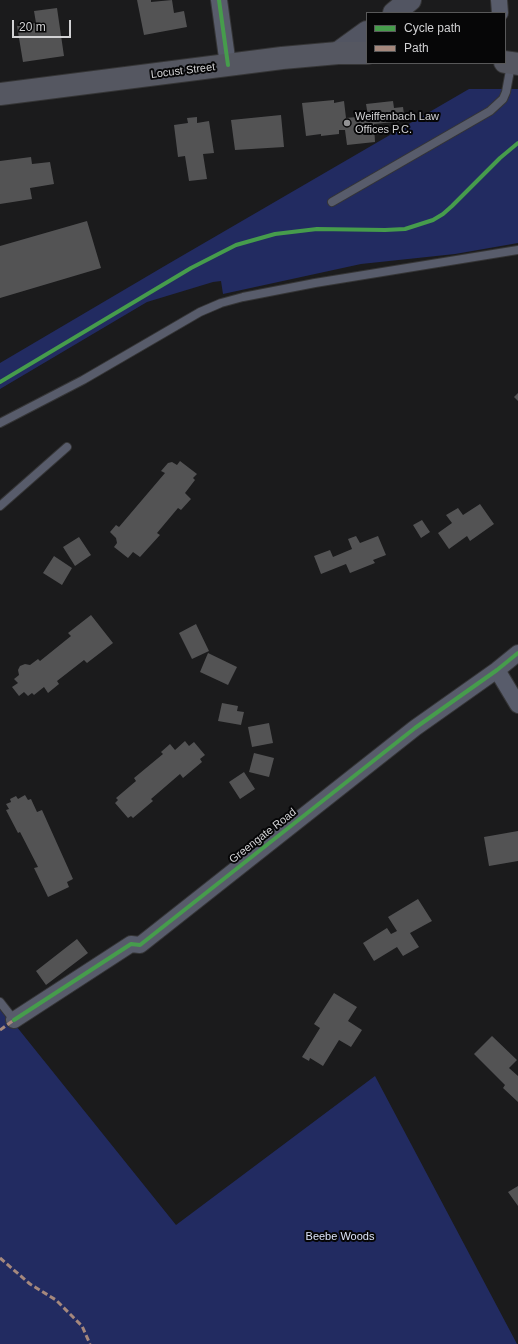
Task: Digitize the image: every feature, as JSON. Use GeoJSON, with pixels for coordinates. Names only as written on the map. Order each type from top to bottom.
{"type":"FeatureCollection","features":[{"type":"Feature","properties":{"kind":"highway","name":"Locust Street"},"geometry":{"type":"LineString","coordinates":[[0,94],[282,58],[338,53],[366,53]]}},
{"type":"Feature","properties":{"kind":"street"},"geometry":{"type":"LineString","coordinates":[[219,0],[228,65]]}},
{"type":"Feature","properties":{"kind":"street"},"geometry":{"type":"LineString","coordinates":[[395,12],[410,0]]}},
{"type":"Feature","properties":{"kind":"street"},"geometry":{"type":"LineString","coordinates":[[498,0],[500,12]]}},
{"type":"Feature","properties":{"kind":"street"},"geometry":{"type":"LineString","coordinates":[[338,53],[366,33]]}},
{"type":"Feature","properties":{"kind":"street","name":"Greengate Road"},"geometry":{"type":"LineString","coordinates":[[14,1020],[131,944],[140,945],[415,728],[518,654]]}},
{"type":"Feature","properties":{"kind":"street"},"geometry":{"type":"LineString","coordinates":[[497,670],[518,705]]}},
{"type":"Feature","properties":{"kind":"lane"},"geometry":{"type":"LineString","coordinates":[[332,202],[490,111],[502,99],[506,92],[511,63]]}},
{"type":"Feature","properties":{"kind":"lane"},"geometry":{"type":"LineString","coordinates":[[0,423],[84,380],[200,312],[221,303],[243,297],[315,283],[518,250]]}},
{"type":"Feature","properties":{"kind":"lane"},"geometry":{"type":"LineString","coordinates":[[0,506],[67,447]]}},
{"type":"Feature","properties":{"kind":"lane"},"geometry":{"type":"LineString","coordinates":[[0,1002],[14,1020]]}},
{"type":"Feature","properties":{"kind":"green space"},"geometry":{"type":"Polygon","coordinates":[[[469,89],[518,89],[518,243],[455,254],[361,264],[223,294],[221,281],[213,282],[147,302],[0,389],[0,363],[469,89]]]}},
{"type":"Feature","properties":{"kind":"green space","name":"Beebe Woods"},"geometry":{"type":"Polygon","coordinates":[[[0,1006],[176,1225],[375,1076],[517,1344],[0,1344],[0,1006]]]}},
{"type":"Feature","properties":{"kind":"building"},"geometry":{"type":"Polygon","coordinates":[[[137,0],[151,0],[151,2],[172,0],[174,13],[184,11],[187,27],[144,35],[137,0]]]}},
{"type":"Feature","properties":{"kind":"building"},"geometry":{"type":"Polygon","coordinates":[[[57,8],[64,56],[23,62],[17,26],[36,23],[34,11],[57,8]]]}},
{"type":"Feature","properties":{"kind":"building","name":"Weiffenbach Law Offices P.C."},"geometry":{"type":"Polygon","coordinates":[[[334,100],[334,103],[344,101],[346,118],[368,116],[366,104],[393,101],[394,108],[403,107],[405,121],[374,124],[375,142],[347,145],[345,130],[339,130],[339,134],[306,136],[302,103],[334,100]]]}},
{"type":"Feature","properties":{"kind":"building"},"geometry":{"type":"Polygon","coordinates":[[[281,115],[284,147],[235,150],[231,120],[281,115]]]}},
{"type":"Feature","properties":{"kind":"building"},"geometry":{"type":"Polygon","coordinates":[[[197,117],[197,123],[209,121],[214,153],[203,154],[207,179],[189,181],[185,156],[178,157],[174,125],[188,123],[187,118],[197,117]]]}},
{"type":"Feature","properties":{"kind":"building"},"geometry":{"type":"Polygon","coordinates":[[[31,157],[32,164],[50,162],[54,184],[30,188],[32,199],[0,204],[0,161],[31,157]]]}},
{"type":"Feature","properties":{"kind":"building"},"geometry":{"type":"Polygon","coordinates":[[[87,221],[101,268],[0,298],[0,246],[87,221]]]}},
{"type":"Feature","properties":{"kind":"building"},"geometry":{"type":"Polygon","coordinates":[[[518,393],[518,401],[514,397],[518,393]]]}},
{"type":"Feature","properties":{"kind":"building"},"geometry":{"type":"Polygon","coordinates":[[[180,461],[197,474],[193,478],[195,480],[185,493],[191,499],[181,510],[178,508],[157,533],[160,535],[140,557],[133,552],[128,558],[114,547],[117,543],[116,538],[110,532],[116,525],[119,527],[165,473],[161,471],[168,463],[172,462],[177,465],[180,461]]]}},
{"type":"Feature","properties":{"kind":"building"},"geometry":{"type":"Polygon","coordinates":[[[480,504],[494,524],[470,541],[467,536],[449,549],[438,533],[452,523],[446,515],[458,508],[463,515],[480,504]]]}},
{"type":"Feature","properties":{"kind":"building"},"geometry":{"type":"Polygon","coordinates":[[[422,520],[430,532],[421,538],[413,525],[422,520]]]}},
{"type":"Feature","properties":{"kind":"building"},"geometry":{"type":"Polygon","coordinates":[[[356,536],[360,543],[378,536],[386,555],[373,560],[375,563],[350,573],[346,564],[321,574],[314,556],[330,550],[333,557],[352,549],[348,539],[356,536]]]}},
{"type":"Feature","properties":{"kind":"building"},"geometry":{"type":"Polygon","coordinates":[[[79,537],[91,555],[75,566],[63,547],[79,537]]]}},
{"type":"Feature","properties":{"kind":"building"},"geometry":{"type":"Polygon","coordinates":[[[54,556],[72,568],[62,585],[43,573],[54,556]]]}},
{"type":"Feature","properties":{"kind":"building"},"geometry":{"type":"Polygon","coordinates":[[[91,615],[113,643],[87,663],[84,660],[57,681],[59,684],[48,693],[44,687],[34,695],[32,693],[28,696],[24,692],[19,696],[12,687],[18,683],[14,679],[19,675],[18,670],[20,666],[25,664],[30,665],[38,659],[40,661],[71,636],[68,633],[91,615]]]}},
{"type":"Feature","properties":{"kind":"building"},"geometry":{"type":"Polygon","coordinates":[[[196,624],[209,651],[192,659],[179,633],[196,624]]]}},
{"type":"Feature","properties":{"kind":"building"},"geometry":{"type":"Polygon","coordinates":[[[208,653],[237,667],[228,685],[200,672],[208,653]]]}},
{"type":"Feature","properties":{"kind":"building"},"geometry":{"type":"Polygon","coordinates":[[[222,703],[238,706],[237,711],[244,712],[241,725],[218,721],[222,703]]]}},
{"type":"Feature","properties":{"kind":"building"},"geometry":{"type":"Polygon","coordinates":[[[269,723],[273,743],[252,747],[248,727],[269,723]]]}},
{"type":"Feature","properties":{"kind":"building"},"geometry":{"type":"Polygon","coordinates":[[[185,741],[189,746],[194,742],[205,755],[200,759],[202,762],[183,778],[180,774],[151,799],[153,801],[133,818],[131,816],[128,818],[115,803],[118,800],[116,798],[136,781],[134,778],[163,754],[161,752],[170,744],[175,750],[185,741]]]}},
{"type":"Feature","properties":{"kind":"building"},"geometry":{"type":"Polygon","coordinates":[[[254,753],[274,758],[269,777],[249,772],[254,753]]]}},
{"type":"Feature","properties":{"kind":"building"},"geometry":{"type":"Polygon","coordinates":[[[244,772],[255,789],[240,799],[229,782],[244,772]]]}},
{"type":"Feature","properties":{"kind":"building"},"geometry":{"type":"Polygon","coordinates":[[[25,795],[28,800],[31,799],[37,812],[42,810],[73,879],[67,882],[69,887],[48,897],[34,868],[38,867],[20,832],[18,833],[6,810],[9,809],[6,804],[11,802],[10,799],[16,796],[18,799],[25,795]]]}},
{"type":"Feature","properties":{"kind":"building"},"geometry":{"type":"Polygon","coordinates":[[[518,831],[518,861],[489,866],[484,837],[518,831]]]}},
{"type":"Feature","properties":{"kind":"building"},"geometry":{"type":"Polygon","coordinates":[[[418,899],[432,921],[410,933],[419,947],[403,956],[397,947],[374,961],[363,943],[387,928],[391,934],[397,931],[388,917],[418,899]]]}},
{"type":"Feature","properties":{"kind":"building"},"geometry":{"type":"Polygon","coordinates":[[[77,939],[88,953],[46,985],[36,971],[77,939]]]}},
{"type":"Feature","properties":{"kind":"building"},"geometry":{"type":"Polygon","coordinates":[[[334,993],[357,1007],[348,1021],[362,1030],[351,1047],[339,1040],[323,1066],[310,1058],[309,1061],[302,1057],[320,1028],[314,1024],[334,993]]]}},
{"type":"Feature","properties":{"kind":"building"},"geometry":{"type":"Polygon","coordinates":[[[492,1036],[517,1060],[509,1068],[518,1076],[518,1102],[503,1088],[505,1085],[474,1054],[492,1036]]]}},
{"type":"Feature","properties":{"kind":"building"},"geometry":{"type":"Polygon","coordinates":[[[518,1186],[518,1206],[508,1192],[518,1186]]]}},
{"type":"Feature","properties":{"kind":"marked path"},"geometry":{"type":"LineString","coordinates":[[0,1030],[14,1020]]}},
{"type":"Feature","properties":{"kind":"marked path"},"geometry":{"type":"LineString","coordinates":[[0,1258],[30,1284],[56,1300],[82,1326],[90,1344]]}},
{"type":"Feature","properties":{"kind":"cycle path"},"geometry":{"type":"LineString","coordinates":[[219,0],[228,65]]}},
{"type":"Feature","properties":{"kind":"cycle path"},"geometry":{"type":"LineString","coordinates":[[0,382],[191,268],[236,245],[275,234],[317,229],[405,229],[433,220],[452,206],[500,158],[518,143]]}},
{"type":"Feature","properties":{"kind":"cycle path"},"geometry":{"type":"LineString","coordinates":[[14,1020],[131,944],[140,945],[415,728],[497,670],[518,653]]}},
{"type":"Feature","properties":{"kind":"place","name":"Weiffenbach Law Offices P.C."},"geometry":{"type":"Point","coordinates":[347,123]}}]}
